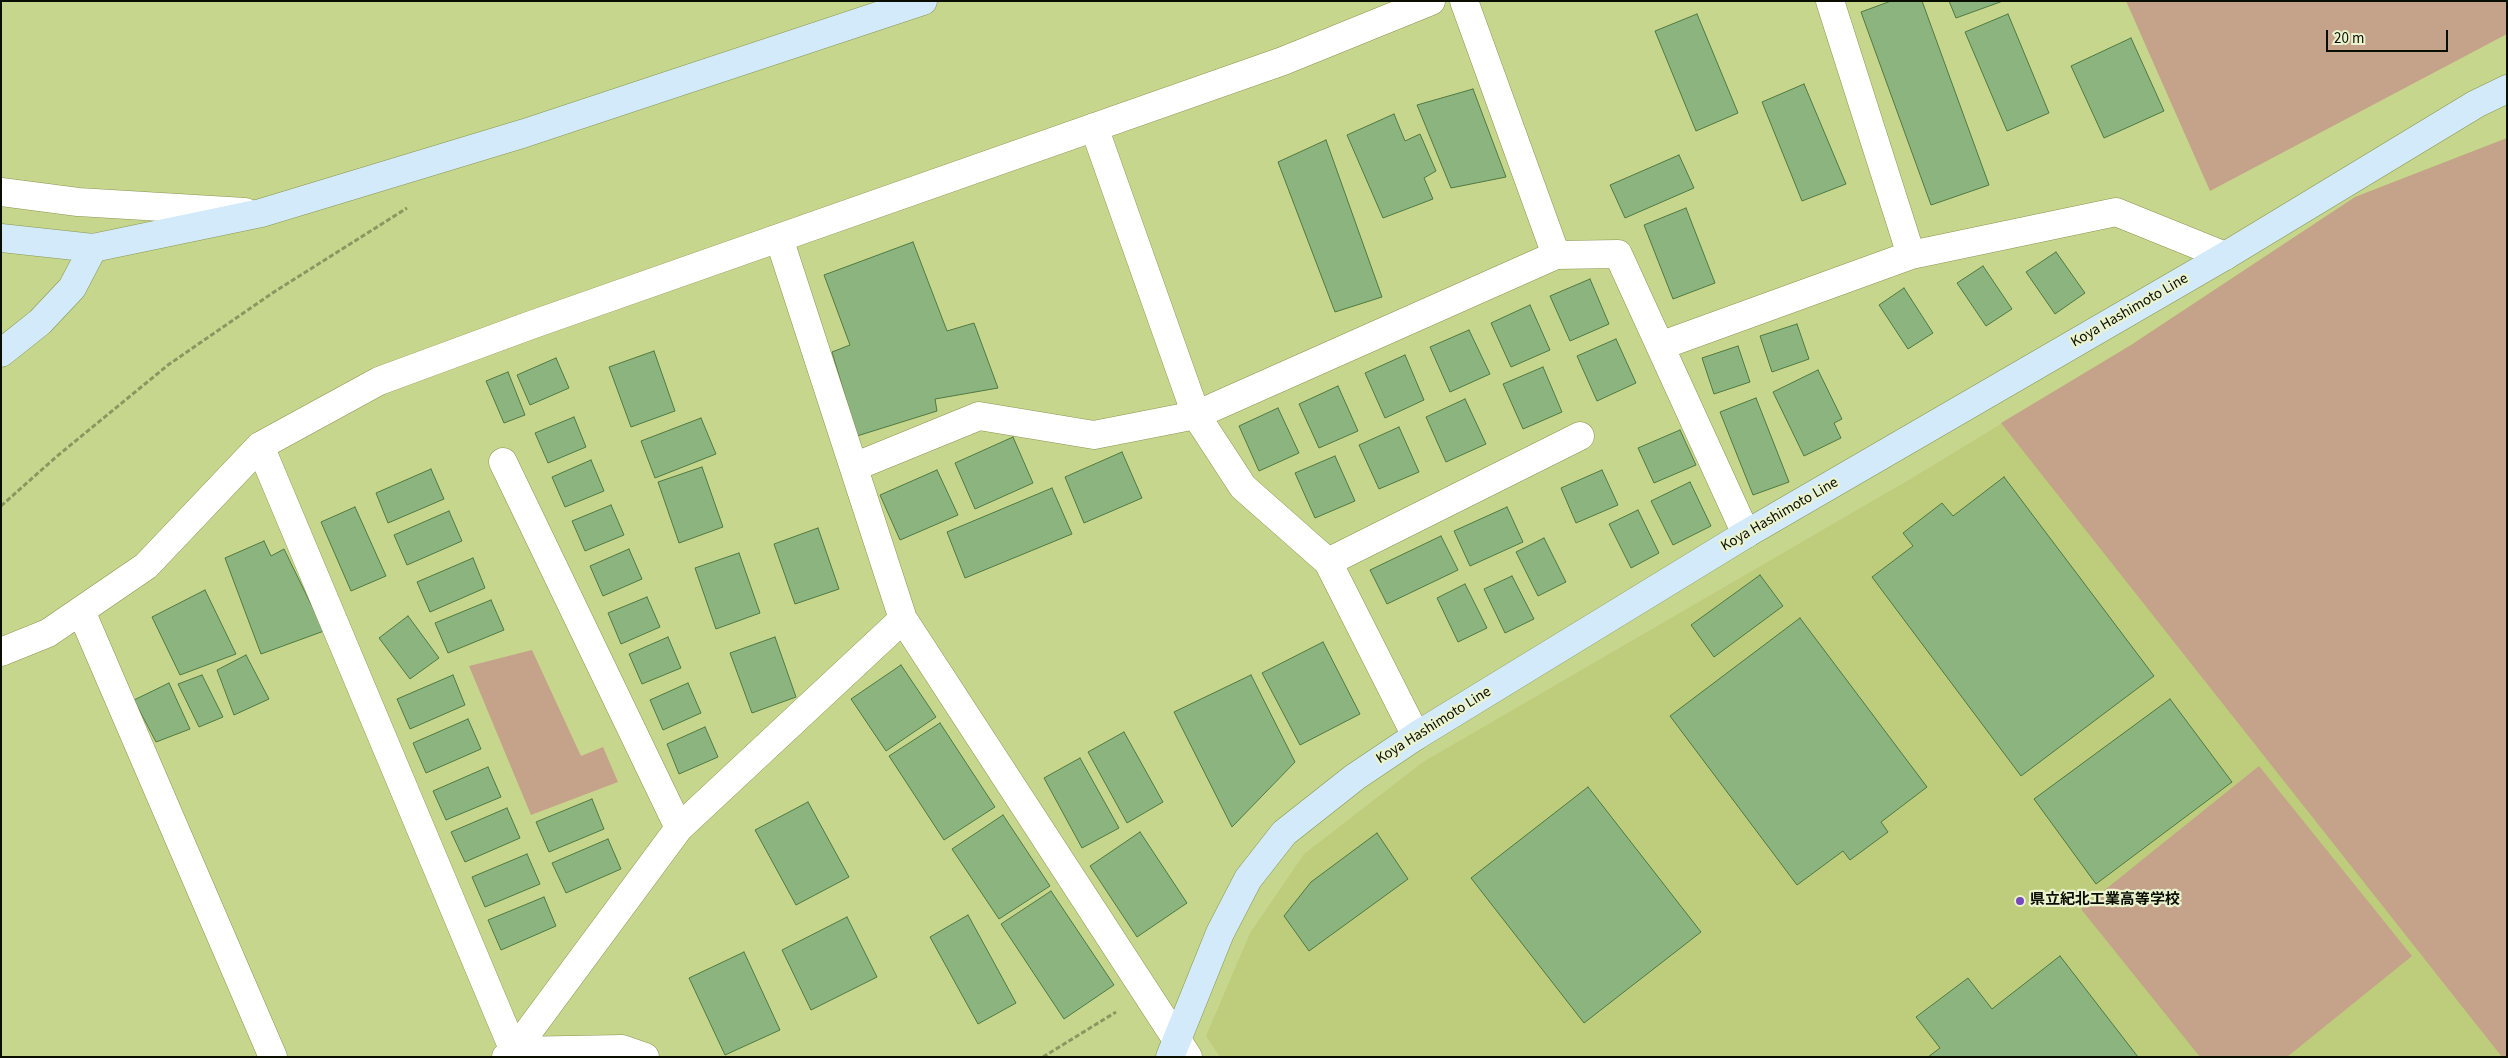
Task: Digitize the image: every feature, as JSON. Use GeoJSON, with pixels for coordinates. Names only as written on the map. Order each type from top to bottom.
{"type":"FeatureCollection","features":[{"type":"Feature","properties":{"kind":"main road"},"geometry":{"type":"LineString","coordinates":[[1,238],[93,248],[261,213],[525,133],[923,1]]}},
{"type":"Feature","properties":{"kind":"main road","name":"Koya Hashimoto Line"},"geometry":{"type":"LineString","coordinates":[[1178,1051],[1220,933],[1248,879],[1284,833],[1355,777],[1416,736],[1746,534],[2226,256],[2476,104],[2507,89]]}},
{"type":"Feature","properties":{"kind":"main road"},"geometry":{"type":"LineString","coordinates":[[1,353],[40,322],[72,288],[93,248]]}},
{"type":"Feature","properties":{"kind":"street"},"geometry":{"type":"LineString","coordinates":[[1,652],[48,633],[146,566],[260,446],[379,381],[779,238],[1283,62],[1431,1]]}},
{"type":"Feature","properties":{"kind":"street"},"geometry":{"type":"LineString","coordinates":[[1464,1],[1556,255]]}},
{"type":"Feature","properties":{"kind":"street"},"geometry":{"type":"LineString","coordinates":[[1830,1],[1911,255]]}},
{"type":"Feature","properties":{"kind":"street"},"geometry":{"type":"LineString","coordinates":[[1094,127],[1196,415],[1243,487],[1328,562],[1416,736]]}},
{"type":"Feature","properties":{"kind":"street"},"geometry":{"type":"LineString","coordinates":[[1,192],[78,202],[261,213]]}},
{"type":"Feature","properties":{"kind":"street"},"geometry":{"type":"LineString","coordinates":[[1660,346],[1911,255],[2116,212],[2226,256]]}},
{"type":"Feature","properties":{"kind":"street"},"geometry":{"type":"LineString","coordinates":[[779,238],[903,619],[1146,994],[1178,1051]]}},
{"type":"Feature","properties":{"kind":"street"},"geometry":{"type":"LineString","coordinates":[[854,467],[979,416],[1094,435],[1196,415],[1556,255],[1618,254],[1746,534]]}},
{"type":"Feature","properties":{"kind":"street"},"geometry":{"type":"LineString","coordinates":[[1328,562],[1580,436]]}},
{"type":"Feature","properties":{"kind":"street"},"geometry":{"type":"LineString","coordinates":[[260,446],[510,1054]]}},
{"type":"Feature","properties":{"kind":"street"},"geometry":{"type":"LineString","coordinates":[[504,462],[679,828]]}},
{"type":"Feature","properties":{"kind":"street"},"geometry":{"type":"LineString","coordinates":[[81,611],[273,1057]]}},
{"type":"Feature","properties":{"kind":"street"},"geometry":{"type":"LineString","coordinates":[[510,1054],[679,828],[903,619]]}},
{"type":"Feature","properties":{"kind":"street"},"geometry":{"type":"LineString","coordinates":[[510,1054],[622,1049],[645,1057]]}},
{"type":"Feature","properties":{"kind":"path"},"geometry":{"type":"LineString","coordinates":[[1,506],[56,457],[168,365],[274,292],[408,208]]}},
{"type":"Feature","properties":{"kind":"path"},"geometry":{"type":"LineString","coordinates":[[1043,1057],[1146,994]]}},
{"type":"Feature","properties":{"kind":"shaded area"},"geometry":{"type":"Polygon","coordinates":[[[2126,1],[2507,1],[2507,34],[2210,191],[2126,1]]]}},
{"type":"Feature","properties":{"kind":"shaded area"},"geometry":{"type":"Polygon","coordinates":[[[2507,138],[2507,1057],[1220,1057],[1206,1036],[1250,933],[1304,854],[1423,762],[1912,478],[2131,345],[2355,197],[2507,138]]]}},
{"type":"Feature","properties":{"kind":"shaded area"},"geometry":{"type":"Polygon","coordinates":[[[2507,138],[2507,1057],[2502,1057],[2001,423],[2131,345],[2355,197],[2507,138]]]}},
{"type":"Feature","properties":{"kind":"shaded area"},"geometry":{"type":"Polygon","coordinates":[[[532,650],[581,756],[603,747],[618,782],[531,815],[469,666],[532,650]]]}},
{"type":"Feature","properties":{"kind":"shaded area"},"geometry":{"type":"Polygon","coordinates":[[[2259,766],[2412,956],[2287,1057],[2200,1057],[2081,909],[2259,766]]]}},
{"type":"Feature","properties":{"kind":"building"},"geometry":{"type":"Polygon","coordinates":[[[1891,1],[1922,1],[1989,185],[1931,205],[1861,12],[1891,1]]]}},
{"type":"Feature","properties":{"kind":"building"},"geometry":{"type":"Polygon","coordinates":[[[1949,1],[2003,1],[1956,18],[1949,1]]]}},
{"type":"Feature","properties":{"kind":"building"},"geometry":{"type":"Polygon","coordinates":[[[1697,14],[1738,113],[1696,131],[1655,31],[1697,14]]]}},
{"type":"Feature","properties":{"kind":"building"},"geometry":{"type":"Polygon","coordinates":[[[2008,14],[2049,113],[2007,131],[1965,32],[2008,14]]]}},
{"type":"Feature","properties":{"kind":"building"},"geometry":{"type":"Polygon","coordinates":[[[2131,38],[2164,111],[2104,138],[2071,66],[2131,38]]]}},
{"type":"Feature","properties":{"kind":"building"},"geometry":{"type":"Polygon","coordinates":[[[1804,84],[1846,184],[1802,201],[1762,102],[1804,84]]]}},
{"type":"Feature","properties":{"kind":"building"},"geometry":{"type":"Polygon","coordinates":[[[1473,89],[1506,177],[1451,188],[1417,105],[1473,89]]]}},
{"type":"Feature","properties":{"kind":"building"},"geometry":{"type":"Polygon","coordinates":[[[1394,114],[1405,141],[1420,134],[1436,171],[1424,178],[1433,199],[1383,218],[1347,135],[1394,114]]]}},
{"type":"Feature","properties":{"kind":"building"},"geometry":{"type":"Polygon","coordinates":[[[1326,140],[1382,297],[1335,312],[1278,162],[1326,140]]]}},
{"type":"Feature","properties":{"kind":"building"},"geometry":{"type":"Polygon","coordinates":[[[1679,155],[1694,188],[1625,218],[1610,185],[1679,155]]]}},
{"type":"Feature","properties":{"kind":"building"},"geometry":{"type":"Polygon","coordinates":[[[1686,208],[1715,283],[1673,299],[1644,225],[1686,208]]]}},
{"type":"Feature","properties":{"kind":"building"},"geometry":{"type":"Polygon","coordinates":[[[913,242],[947,331],[974,323],[998,388],[935,399],[937,411],[857,436],[832,352],[850,345],[824,275],[913,242]]]}},
{"type":"Feature","properties":{"kind":"building"},"geometry":{"type":"Polygon","coordinates":[[[2056,252],[2085,293],[2055,314],[2026,272],[2056,252]]]}},
{"type":"Feature","properties":{"kind":"building"},"geometry":{"type":"Polygon","coordinates":[[[1983,266],[2012,309],[1986,326],[1957,283],[1983,266]]]}},
{"type":"Feature","properties":{"kind":"building"},"geometry":{"type":"Polygon","coordinates":[[[1590,279],[1609,324],[1570,341],[1550,296],[1590,279]]]}},
{"type":"Feature","properties":{"kind":"building"},"geometry":{"type":"Polygon","coordinates":[[[1904,288],[1933,333],[1908,349],[1879,305],[1904,288]]]}},
{"type":"Feature","properties":{"kind":"building"},"geometry":{"type":"Polygon","coordinates":[[[1530,305],[1550,350],[1511,367],[1491,323],[1530,305]]]}},
{"type":"Feature","properties":{"kind":"building"},"geometry":{"type":"Polygon","coordinates":[[[1797,324],[1809,359],[1772,372],[1760,336],[1797,324]]]}},
{"type":"Feature","properties":{"kind":"building"},"geometry":{"type":"Polygon","coordinates":[[[1469,330],[1490,374],[1450,392],[1430,347],[1469,330]]]}},
{"type":"Feature","properties":{"kind":"building"},"geometry":{"type":"Polygon","coordinates":[[[1616,339],[1636,383],[1597,401],[1577,356],[1616,339]]]}},
{"type":"Feature","properties":{"kind":"building"},"geometry":{"type":"Polygon","coordinates":[[[1738,346],[1750,382],[1714,394],[1702,358],[1738,346]]]}},
{"type":"Feature","properties":{"kind":"building"},"geometry":{"type":"Polygon","coordinates":[[[654,351],[675,411],[631,427],[609,367],[654,351]]]}},
{"type":"Feature","properties":{"kind":"building"},"geometry":{"type":"Polygon","coordinates":[[[1405,355],[1424,400],[1385,418],[1365,373],[1405,355]]]}},
{"type":"Feature","properties":{"kind":"building"},"geometry":{"type":"Polygon","coordinates":[[[556,358],[569,388],[530,405],[517,375],[556,358]]]}},
{"type":"Feature","properties":{"kind":"building"},"geometry":{"type":"Polygon","coordinates":[[[1543,367],[1562,412],[1523,429],[1503,384],[1543,367]]]}},
{"type":"Feature","properties":{"kind":"building"},"geometry":{"type":"Polygon","coordinates":[[[1818,370],[1842,419],[1834,423],[1841,438],[1804,456],[1773,392],[1818,370]]]}},
{"type":"Feature","properties":{"kind":"building"},"geometry":{"type":"Polygon","coordinates":[[[508,372],[525,415],[504,423],[486,381],[508,372]]]}},
{"type":"Feature","properties":{"kind":"building"},"geometry":{"type":"Polygon","coordinates":[[[1338,386],[1358,431],[1319,448],[1299,404],[1338,386]]]}},
{"type":"Feature","properties":{"kind":"building"},"geometry":{"type":"Polygon","coordinates":[[[1756,398],[1789,482],[1753,495],[1720,412],[1756,398]]]}},
{"type":"Feature","properties":{"kind":"building"},"geometry":{"type":"Polygon","coordinates":[[[1465,399],[1486,444],[1446,462],[1426,417],[1465,399]]]}},
{"type":"Feature","properties":{"kind":"building"},"geometry":{"type":"Polygon","coordinates":[[[1278,408],[1299,453],[1259,471],[1239,426],[1278,408]]]}},
{"type":"Feature","properties":{"kind":"building"},"geometry":{"type":"Polygon","coordinates":[[[574,417],[586,447],[548,463],[535,433],[574,417]]]}},
{"type":"Feature","properties":{"kind":"building"},"geometry":{"type":"Polygon","coordinates":[[[701,418],[716,454],[655,478],[641,441],[701,418]]]}},
{"type":"Feature","properties":{"kind":"building"},"geometry":{"type":"Polygon","coordinates":[[[1399,427],[1419,472],[1379,489],[1359,445],[1399,427]]]}},
{"type":"Feature","properties":{"kind":"building"},"geometry":{"type":"Polygon","coordinates":[[[1680,430],[1696,465],[1654,483],[1638,448],[1680,430]]]}},
{"type":"Feature","properties":{"kind":"building"},"geometry":{"type":"Polygon","coordinates":[[[1013,437],[1033,483],[975,509],[955,463],[1013,437]]]}},
{"type":"Feature","properties":{"kind":"building"},"geometry":{"type":"Polygon","coordinates":[[[1122,452],[1142,498],[1084,523],[1065,477],[1122,452]]]}},
{"type":"Feature","properties":{"kind":"building"},"geometry":{"type":"Polygon","coordinates":[[[1335,456],[1355,501],[1315,518],[1295,473],[1335,456]]]}},
{"type":"Feature","properties":{"kind":"building"},"geometry":{"type":"Polygon","coordinates":[[[591,460],[604,491],[565,507],[552,477],[591,460]]]}},
{"type":"Feature","properties":{"kind":"building"},"geometry":{"type":"Polygon","coordinates":[[[702,467],[723,527],[679,543],[658,482],[702,467]]]}},
{"type":"Feature","properties":{"kind":"building"},"geometry":{"type":"Polygon","coordinates":[[[431,469],[444,499],[388,523],[376,493],[431,469]]]}},
{"type":"Feature","properties":{"kind":"building"},"geometry":{"type":"Polygon","coordinates":[[[937,470],[958,515],[900,540],[880,495],[937,470]]]}},
{"type":"Feature","properties":{"kind":"building"},"geometry":{"type":"Polygon","coordinates":[[[1602,470],[1618,505],[1576,523],[1561,488],[1602,470]]]}},
{"type":"Feature","properties":{"kind":"building"},"geometry":{"type":"Polygon","coordinates":[[[2004,477],[2154,676],[2021,776],[1872,577],[1913,546],[1903,533],[1942,503],[1953,516],[2004,477]]]}},
{"type":"Feature","properties":{"kind":"building"},"geometry":{"type":"Polygon","coordinates":[[[1690,482],[1711,526],[1673,545],[1651,501],[1690,482]]]}},
{"type":"Feature","properties":{"kind":"building"},"geometry":{"type":"Polygon","coordinates":[[[1052,488],[1072,534],[965,578],[947,532],[1052,488]]]}},
{"type":"Feature","properties":{"kind":"building"},"geometry":{"type":"Polygon","coordinates":[[[611,505],[624,535],[585,551],[572,521],[611,505]]]}},
{"type":"Feature","properties":{"kind":"building"},"geometry":{"type":"Polygon","coordinates":[[[355,507],[386,576],[351,591],[321,522],[355,507]]]}},
{"type":"Feature","properties":{"kind":"building"},"geometry":{"type":"Polygon","coordinates":[[[1507,507],[1523,542],[1470,566],[1454,531],[1507,507]]]}},
{"type":"Feature","properties":{"kind":"building"},"geometry":{"type":"Polygon","coordinates":[[[1638,510],[1659,553],[1631,568],[1609,524],[1638,510]]]}},
{"type":"Feature","properties":{"kind":"building"},"geometry":{"type":"Polygon","coordinates":[[[449,511],[462,541],[407,565],[394,535],[449,511]]]}},
{"type":"Feature","properties":{"kind":"building"},"geometry":{"type":"Polygon","coordinates":[[[818,528],[839,589],[795,604],[774,544],[818,528]]]}},
{"type":"Feature","properties":{"kind":"building"},"geometry":{"type":"Polygon","coordinates":[[[1441,536],[1458,570],[1387,604],[1370,570],[1441,536]]]}},
{"type":"Feature","properties":{"kind":"building"},"geometry":{"type":"Polygon","coordinates":[[[1544,538],[1566,582],[1538,596],[1516,552],[1544,538]]]}},
{"type":"Feature","properties":{"kind":"building"},"geometry":{"type":"Polygon","coordinates":[[[264,541],[271,556],[284,549],[324,631],[261,654],[225,558],[264,541]]]}},
{"type":"Feature","properties":{"kind":"building"},"geometry":{"type":"Polygon","coordinates":[[[629,549],[642,579],[603,596],[590,566],[629,549]]]}},
{"type":"Feature","properties":{"kind":"building"},"geometry":{"type":"Polygon","coordinates":[[[739,553],[760,613],[716,629],[695,568],[739,553]]]}},
{"type":"Feature","properties":{"kind":"building"},"geometry":{"type":"Polygon","coordinates":[[[473,558],[485,588],[430,612],[417,582],[473,558]]]}},
{"type":"Feature","properties":{"kind":"building"},"geometry":{"type":"Polygon","coordinates":[[[1760,575],[1783,606],[1714,657],[1691,625],[1760,575]]]}},
{"type":"Feature","properties":{"kind":"building"},"geometry":{"type":"Polygon","coordinates":[[[1512,576],[1534,619],[1505,633],[1484,589],[1512,576]]]}},
{"type":"Feature","properties":{"kind":"building"},"geometry":{"type":"Polygon","coordinates":[[[1465,584],[1487,628],[1458,642],[1437,598],[1465,584]]]}},
{"type":"Feature","properties":{"kind":"building"},"geometry":{"type":"Polygon","coordinates":[[[205,590],[236,654],[180,675],[152,617],[205,590]]]}},
{"type":"Feature","properties":{"kind":"building"},"geometry":{"type":"Polygon","coordinates":[[[647,597],[660,627],[621,644],[608,613],[647,597]]]}},
{"type":"Feature","properties":{"kind":"building"},"geometry":{"type":"Polygon","coordinates":[[[491,600],[504,630],[448,653],[435,623],[491,600]]]}},
{"type":"Feature","properties":{"kind":"building"},"geometry":{"type":"Polygon","coordinates":[[[408,616],[439,658],[410,679],[379,638],[408,616]]]}},
{"type":"Feature","properties":{"kind":"building"},"geometry":{"type":"Polygon","coordinates":[[[1800,618],[1927,787],[1881,822],[1888,832],[1850,860],[1843,851],[1797,885],[1670,716],[1800,618]]]}},
{"type":"Feature","properties":{"kind":"building"},"geometry":{"type":"Polygon","coordinates":[[[668,637],[681,668],[642,684],[629,654],[668,637]]]}},
{"type":"Feature","properties":{"kind":"building"},"geometry":{"type":"Polygon","coordinates":[[[775,637],[796,697],[752,713],[730,653],[775,637]]]}},
{"type":"Feature","properties":{"kind":"building"},"geometry":{"type":"Polygon","coordinates":[[[1323,642],[1360,714],[1300,745],[1262,673],[1323,642]]]}},
{"type":"Feature","properties":{"kind":"building"},"geometry":{"type":"Polygon","coordinates":[[[246,655],[269,699],[234,715],[217,670],[246,655]]]}},
{"type":"Feature","properties":{"kind":"building"},"geometry":{"type":"Polygon","coordinates":[[[901,665],[936,717],[886,751],[851,699],[901,665]]]}},
{"type":"Feature","properties":{"kind":"building"},"geometry":{"type":"Polygon","coordinates":[[[202,675],[223,717],[199,727],[178,684],[202,675]]]}},
{"type":"Feature","properties":{"kind":"building"},"geometry":{"type":"Polygon","coordinates":[[[453,675],[465,705],[410,729],[397,699],[453,675]]]}},
{"type":"Feature","properties":{"kind":"building"},"geometry":{"type":"Polygon","coordinates":[[[1251,675],[1295,762],[1232,827],[1174,712],[1251,675]]]}},
{"type":"Feature","properties":{"kind":"building"},"geometry":{"type":"Polygon","coordinates":[[[169,683],[190,729],[156,742],[134,700],[169,683]]]}},
{"type":"Feature","properties":{"kind":"building"},"geometry":{"type":"Polygon","coordinates":[[[688,683],[701,713],[663,730],[650,700],[688,683]]]}},
{"type":"Feature","properties":{"kind":"building"},"geometry":{"type":"Polygon","coordinates":[[[2170,699],[2232,782],[2096,884],[2034,799],[2170,699]]]}},
{"type":"Feature","properties":{"kind":"building"},"geometry":{"type":"Polygon","coordinates":[[[468,719],[481,749],[426,773],[413,743],[468,719]]]}},
{"type":"Feature","properties":{"kind":"building"},"geometry":{"type":"Polygon","coordinates":[[[940,723],[995,807],[944,840],[889,756],[940,723]]]}},
{"type":"Feature","properties":{"kind":"building"},"geometry":{"type":"Polygon","coordinates":[[[705,727],[718,757],[679,774],[667,744],[705,727]]]}},
{"type":"Feature","properties":{"kind":"building"},"geometry":{"type":"Polygon","coordinates":[[[1124,732],[1163,802],[1127,823],[1088,752],[1124,732]]]}},
{"type":"Feature","properties":{"kind":"building"},"geometry":{"type":"Polygon","coordinates":[[[1080,758],[1119,828],[1082,848],[1044,778],[1080,758]]]}},
{"type":"Feature","properties":{"kind":"building"},"geometry":{"type":"Polygon","coordinates":[[[488,767],[501,797],[446,820],[433,791],[488,767]]]}},
{"type":"Feature","properties":{"kind":"building"},"geometry":{"type":"Polygon","coordinates":[[[1588,787],[1701,932],[1584,1023],[1471,878],[1588,787]]]}},
{"type":"Feature","properties":{"kind":"building"},"geometry":{"type":"Polygon","coordinates":[[[592,799],[604,829],[549,852],[536,822],[592,799]]]}},
{"type":"Feature","properties":{"kind":"building"},"geometry":{"type":"Polygon","coordinates":[[[808,802],[849,877],[796,905],[755,830],[808,802]]]}},
{"type":"Feature","properties":{"kind":"building"},"geometry":{"type":"Polygon","coordinates":[[[507,808],[520,838],[465,862],[451,832],[507,808]]]}},
{"type":"Feature","properties":{"kind":"building"},"geometry":{"type":"Polygon","coordinates":[[[1003,815],[1050,886],[999,919],[952,849],[1003,815]]]}},
{"type":"Feature","properties":{"kind":"building"},"geometry":{"type":"Polygon","coordinates":[[[1140,832],[1187,903],[1137,937],[1090,866],[1140,832]]]}},
{"type":"Feature","properties":{"kind":"building"},"geometry":{"type":"Polygon","coordinates":[[[1377,833],[1408,879],[1309,951],[1284,916],[1311,882],[1377,833]]]}},
{"type":"Feature","properties":{"kind":"building"},"geometry":{"type":"Polygon","coordinates":[[[608,839],[621,869],[566,893],[552,863],[608,839]]]}},
{"type":"Feature","properties":{"kind":"building"},"geometry":{"type":"Polygon","coordinates":[[[527,854],[540,884],[485,907],[472,877],[527,854]]]}},
{"type":"Feature","properties":{"kind":"building"},"geometry":{"type":"Polygon","coordinates":[[[1051,891],[1114,985],[1064,1019],[1001,924],[1051,891]]]}},
{"type":"Feature","properties":{"kind":"building"},"geometry":{"type":"Polygon","coordinates":[[[544,897],[556,926],[501,950],[488,920],[544,897]]]}},
{"type":"Feature","properties":{"kind":"building"},"geometry":{"type":"Polygon","coordinates":[[[968,915],[1016,1003],[978,1024],[930,937],[968,915]]]}},
{"type":"Feature","properties":{"kind":"building"},"geometry":{"type":"Polygon","coordinates":[[[847,917],[877,977],[811,1010],[782,950],[847,917]]]}},
{"type":"Feature","properties":{"kind":"building"},"geometry":{"type":"Polygon","coordinates":[[[744,952],[780,1030],[725,1055],[689,978],[744,952]]]}},
{"type":"Feature","properties":{"kind":"building"},"geometry":{"type":"Polygon","coordinates":[[[2060,956],[2138,1057],[1928,1057],[1940,1048],[1916,1017],[1968,978],[1992,1009],[2060,956]]]}},
{"type":"Feature","properties":{"kind":"place","name":"県立紀北工業高等学校"},"geometry":{"type":"Point","coordinates":[2020,901]}}]}
